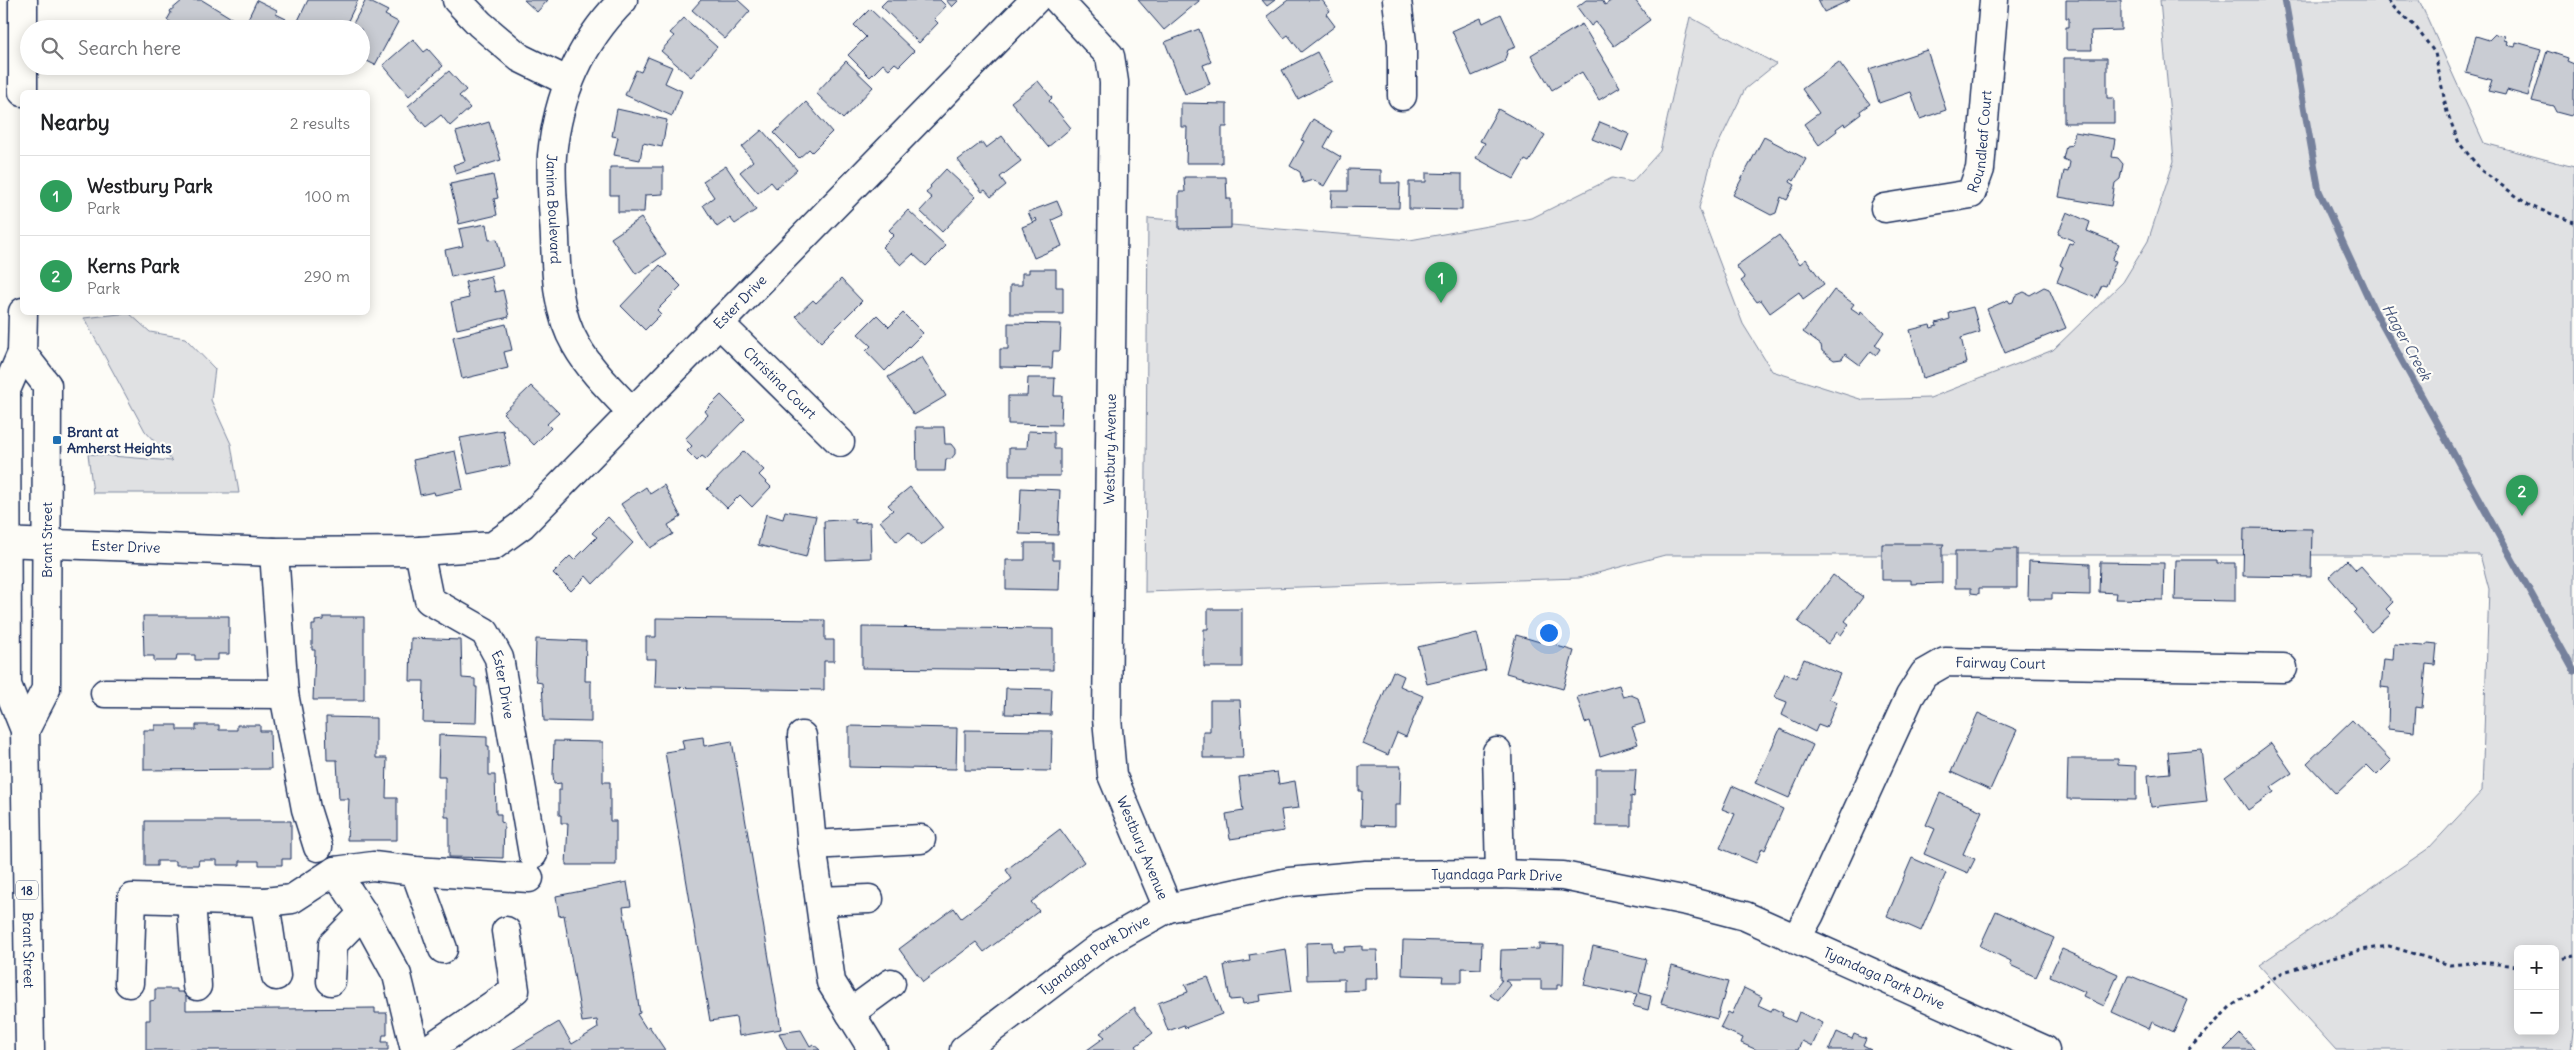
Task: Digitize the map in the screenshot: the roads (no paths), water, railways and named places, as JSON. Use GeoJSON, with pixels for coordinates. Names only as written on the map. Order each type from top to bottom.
{"type":"FeatureCollection","features":[{"type":"Feature","properties":{"kind":"street"},"geometry":{"type":"LineString","coordinates":[[23,0],[23,20]]}},
{"type":"Feature","properties":{"kind":"street"},"geometry":{"type":"LineString","coordinates":[[457,0],[480,24],[520,58],[569,82]]}},
{"type":"Feature","properties":{"kind":"street","name":"Janina Boulevard"},"geometry":{"type":"LineString","coordinates":[[623,0],[606,17],[586,47],[569,82],[558,111],[552,157],[556,281],[561,308],[575,344],[600,378],[632,412]]}},
{"type":"Feature","properties":{"kind":"street","name":"Ester Drive"},"geometry":{"type":"LineString","coordinates":[[4,542],[46,542],[274,552],[420,550],[493,546],[522,525],[1035,0]]}},
{"type":"Feature","properties":{"kind":"street","name":"Westbury Avenue"},"geometry":{"type":"LineString","coordinates":[[1058,0],[1110,56],[1114,82],[1107,718],[1112,775],[1168,908]]}},
{"type":"Feature","properties":{"kind":"street"},"geometry":{"type":"LineString","coordinates":[[1397,0],[1402,43],[1402,96]]}},
{"type":"Feature","properties":{"kind":"street","name":"Roundleaf Court"},"geometry":{"type":"LineString","coordinates":[[1884,208],[1971,194],[1980,169],[1994,0]]}},
{"type":"Feature","properties":{"kind":"street"},"geometry":{"type":"LineString","coordinates":[[23,75],[23,90]]}},
{"type":"Feature","properties":{"kind":"street","name":"Brant Street"},"geometry":{"type":"LineString","coordinates":[[22,315],[22,353],[6,390],[4,542],[7,685],[25,730],[30,1050]]}},
{"type":"Feature","properties":{"kind":"street","name":"Christina Court"},"geometry":{"type":"LineString","coordinates":[[720,324],[840,442]]}},
{"type":"Feature","properties":{"kind":"street","name":"Brant Street"},"geometry":{"type":"LineString","coordinates":[[22,353],[47,385],[46,689],[25,730]]}},
{"type":"Feature","properties":{"kind":"street","name":"Ester Drive"},"geometry":{"type":"LineString","coordinates":[[415,871],[531,866],[499,658],[485,632],[429,600],[420,550]]}},
{"type":"Feature","properties":{"kind":"street"},"geometry":{"type":"LineString","coordinates":[[274,552],[284,694],[306,809],[318,846]]}},
{"type":"Feature","properties":{"kind":"street","name":"Fairway Court"},"geometry":{"type":"LineString","coordinates":[[1796,938],[1810,914],[1910,696],[1924,674],[1945,662],[2283,668]]}},
{"type":"Feature","properties":{"kind":"street"},"geometry":{"type":"LineString","coordinates":[[105,693],[284,694]]}},
{"type":"Feature","properties":{"kind":"street"},"geometry":{"type":"LineString","coordinates":[[802,736],[812,845],[831,982],[872,1050]]}},
{"type":"Feature","properties":{"kind":"street"},"geometry":{"type":"LineString","coordinates":[[1497,752],[1500,874]]}},
{"type":"Feature","properties":{"kind":"street"},"geometry":{"type":"LineString","coordinates":[[812,845],[921,839]]}},
{"type":"Feature","properties":{"kind":"street"},"geometry":{"type":"LineString","coordinates":[[129,984],[132,898],[265,902],[292,899],[335,871],[372,866],[415,871],[443,949]]}},
{"type":"Feature","properties":{"kind":"street"},"geometry":{"type":"LineString","coordinates":[[335,871],[363,914],[397,975],[415,1050]]}},
{"type":"Feature","properties":{"kind":"street","name":"Tyandaga Park Drive"},"geometry":{"type":"LineString","coordinates":[[964,1050],[1102,945],[1168,908],[1241,891],[1299,881],[1366,874],[1563,876],[1687,901],[1745,916],[2045,1050]]}},
{"type":"Feature","properties":{"kind":"street"},"geometry":{"type":"LineString","coordinates":[[820,901],[869,899]]}},
{"type":"Feature","properties":{"kind":"street"},"geometry":{"type":"LineString","coordinates":[[191,900],[197,986]]}},
{"type":"Feature","properties":{"kind":"street"},"geometry":{"type":"LineString","coordinates":[[265,902],[276,976]]}},
{"type":"Feature","properties":{"kind":"street"},"geometry":{"type":"LineString","coordinates":[[331,981],[333,944],[363,914]]}},
{"type":"Feature","properties":{"kind":"street"},"geometry":{"type":"LineString","coordinates":[[427,1050],[515,990],[506,931]]}},
{"type":"Feature","properties":{"kind":"street"},"geometry":{"type":"LineString","coordinates":[[850,1013],[891,983]]}},
{"type":"Feature","properties":{"kind":"waterway","name":"Hager Creek"},"geometry":{"type":"LineString","coordinates":[[2285,0],[2319,191],[2374,310],[2574,671]]}},
{"type":"Feature","properties":{"kind":"place","name":"Westbury Park"},"geometry":{"type":"Point","coordinates":[1441,303]}},
{"type":"Feature","properties":{"kind":"place","name":"Brant at Amherst Heights"},"geometry":{"type":"Point","coordinates":[57,440]}},
{"type":"Feature","properties":{"kind":"place","name":"Kerns Park"},"geometry":{"type":"Point","coordinates":[2522,516]}}]}
